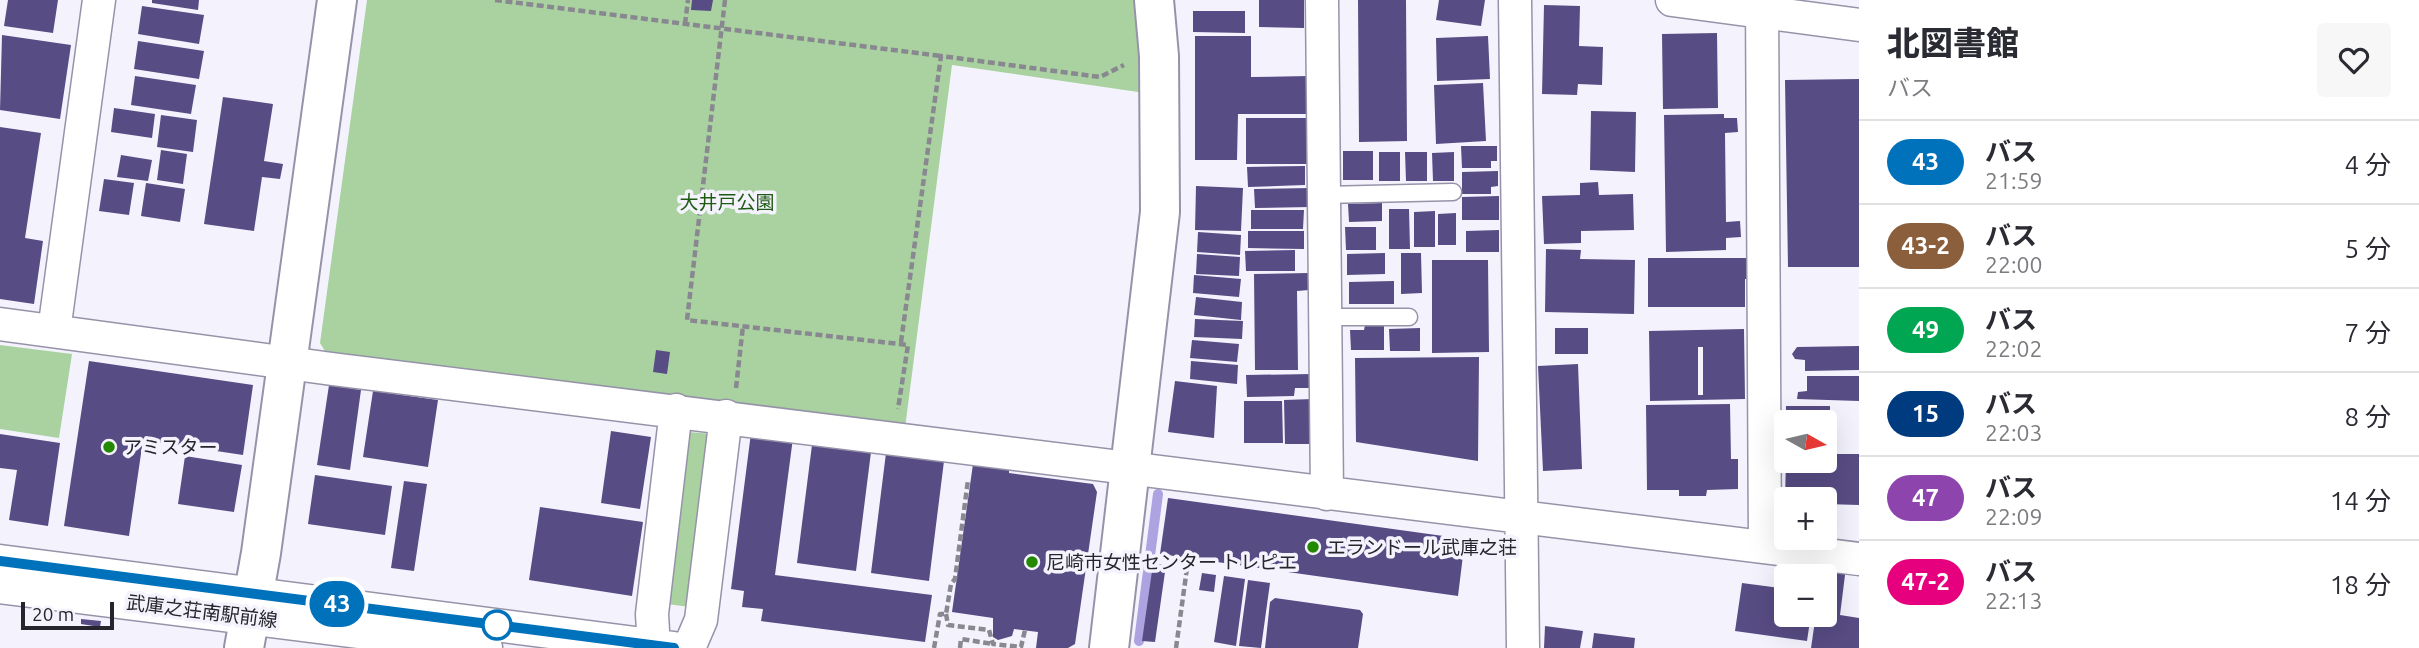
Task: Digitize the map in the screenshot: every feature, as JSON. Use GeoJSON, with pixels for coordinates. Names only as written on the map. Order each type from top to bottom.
{"type":"FeatureCollection","features":[{"type":"Feature","properties":{"kind":"street"},"geometry":{"type":"LineString","coordinates":[[54,331],[99,0]]}},
{"type":"Feature","properties":{"kind":"street"},"geometry":{"type":"LineString","coordinates":[[249,620],[288,361],[337,0]]}},
{"type":"Feature","properties":{"kind":"street"},"geometry":{"type":"LineString","coordinates":[[1109,648],[1160,212],[1160,98],[1154,0]]}},
{"type":"Feature","properties":{"kind":"street"},"geometry":{"type":"LineString","coordinates":[[1322,0],[1327,494]]}},
{"type":"Feature","properties":{"kind":"street"},"geometry":{"type":"LineString","coordinates":[[1515,0],[1523,648]]}},
{"type":"Feature","properties":{"kind":"street"},"geometry":{"type":"LineString","coordinates":[[1672,0],[1762,6],[1859,25]]}},
{"type":"Feature","properties":{"kind":"street"},"geometry":{"type":"LineString","coordinates":[[1762,6],[1765,547]]}},
{"type":"Feature","properties":{"kind":"street"},"geometry":{"type":"LineString","coordinates":[[0,324],[1327,494],[1859,559]]}},
{"type":"Feature","properties":{"kind":"street"},"geometry":{"type":"LineString","coordinates":[[660,647],[652,614],[676,410]]}},
{"type":"Feature","properties":{"kind":"street"},"geometry":{"type":"LineString","coordinates":[[689,648],[701,620],[729,416]]}},
{"type":"Feature","properties":{"kind":"street","name":"武庫之荘南駅前線"},"geometry":{"type":"LineString","coordinates":[[0,561],[249,620],[660,647]]}},
{"type":"Feature","properties":{"kind":"street","name":"武庫之荘南駅前線"},"geometry":{"type":"LineString","coordinates":[[0,587],[486,648]]}},
{"type":"Feature","properties":{"kind":"lane"},"geometry":{"type":"LineString","coordinates":[[1324,195],[1453,192]]}},
{"type":"Feature","properties":{"kind":"lane"},"geometry":{"type":"LineString","coordinates":[[1325,317],[1409,317]]}},
{"type":"Feature","properties":{"kind":"path"},"geometry":{"type":"LineString","coordinates":[[495,0],[1100,77],[1124,65]]}},
{"type":"Feature","properties":{"kind":"path"},"geometry":{"type":"LineString","coordinates":[[685,24],[688,0]]}},
{"type":"Feature","properties":{"kind":"path"},"geometry":{"type":"LineString","coordinates":[[725,0],[687,320],[901,342],[908,345],[893,438]]}},
{"type":"Feature","properties":{"kind":"path"},"geometry":{"type":"LineString","coordinates":[[901,342],[941,56]]}},
{"type":"Feature","properties":{"kind":"path"},"geometry":{"type":"LineString","coordinates":[[729,416],[743,326]]}},
{"type":"Feature","properties":{"kind":"path"},"geometry":{"type":"LineString","coordinates":[[973,448],[954,579],[946,614],[948,625],[989,631],[993,644]]}},
{"type":"Feature","properties":{"kind":"path"},"geometry":{"type":"LineString","coordinates":[[1176,648],[1187,568]]}},
{"type":"Feature","properties":{"kind":"path"},"geometry":{"type":"LineString","coordinates":[[934,648],[940,614],[946,614]]}},
{"type":"Feature","properties":{"kind":"path"},"geometry":{"type":"LineString","coordinates":[[960,648],[961,639],[1021,647],[1025,630]]}},
{"type":"Feature","properties":{"kind":"green space","name":"大井戸公園"},"geometry":{"type":"Polygon","coordinates":[[[367,0],[1138,0],[1145,93],[952,65],[905,428],[328,356],[320,343],[367,0]]]}},
{"type":"Feature","properties":{"kind":"green space"},"geometry":{"type":"Polygon","coordinates":[[[0,345],[72,354],[59,438],[0,429],[0,345]]]}},
{"type":"Feature","properties":{"kind":"green space"},"geometry":{"type":"Polygon","coordinates":[[[688,432],[712,434],[690,607],[667,604],[688,432]]]}},
{"type":"Feature","properties":{"kind":"building"},"geometry":{"type":"Polygon","coordinates":[[[8,0],[58,0],[53,33],[4,26],[8,0]]]}},
{"type":"Feature","properties":{"kind":"building"},"geometry":{"type":"Polygon","coordinates":[[[152,0],[199,0],[198,10],[152,3],[152,0]]]}},
{"type":"Feature","properties":{"kind":"building"},"geometry":{"type":"Polygon","coordinates":[[[692,0],[713,0],[711,11],[691,10],[692,0]]]}},
{"type":"Feature","properties":{"kind":"building"},"geometry":{"type":"Polygon","coordinates":[[[1259,0],[1304,0],[1304,28],[1259,27],[1259,0]]]}},
{"type":"Feature","properties":{"kind":"building"},"geometry":{"type":"Polygon","coordinates":[[[1358,0],[1406,0],[1407,141],[1359,142],[1358,0]]]}},
{"type":"Feature","properties":{"kind":"building"},"geometry":{"type":"Polygon","coordinates":[[[1439,0],[1485,0],[1481,26],[1436,20],[1439,0]]]}},
{"type":"Feature","properties":{"kind":"building"},"geometry":{"type":"Polygon","coordinates":[[[1544,5],[1580,6],[1579,46],[1603,47],[1602,85],[1578,84],[1577,95],[1542,94],[1544,5]]]}},
{"type":"Feature","properties":{"kind":"building"},"geometry":{"type":"Polygon","coordinates":[[[142,6],[204,15],[199,44],[138,34],[142,6]]]}},
{"type":"Feature","properties":{"kind":"building"},"geometry":{"type":"Polygon","coordinates":[[[1193,11],[1245,11],[1245,33],[1193,32],[1193,11]]]}},
{"type":"Feature","properties":{"kind":"building"},"geometry":{"type":"Polygon","coordinates":[[[1717,33],[1718,108],[1663,109],[1662,34],[1717,33]]]}},
{"type":"Feature","properties":{"kind":"building"},"geometry":{"type":"Polygon","coordinates":[[[2,35],[71,45],[60,119],[0,110],[2,35]]]}},
{"type":"Feature","properties":{"kind":"building"},"geometry":{"type":"Polygon","coordinates":[[[1195,36],[1251,36],[1251,77],[1310,76],[1310,114],[1238,114],[1237,160],[1195,160],[1195,36]]]}},
{"type":"Feature","properties":{"kind":"building"},"geometry":{"type":"Polygon","coordinates":[[[1488,36],[1490,79],[1437,81],[1436,38],[1488,36]]]}},
{"type":"Feature","properties":{"kind":"building"},"geometry":{"type":"Polygon","coordinates":[[[138,41],[204,51],[199,79],[134,69],[138,41]]]}},
{"type":"Feature","properties":{"kind":"building"},"geometry":{"type":"Polygon","coordinates":[[[135,76],[196,85],[191,114],[131,105],[135,76]]]}},
{"type":"Feature","properties":{"kind":"building"},"geometry":{"type":"Polygon","coordinates":[[[1859,79],[1859,267],[1788,267],[1785,80],[1859,79]]]}},
{"type":"Feature","properties":{"kind":"building"},"geometry":{"type":"Polygon","coordinates":[[[1483,83],[1486,141],[1436,144],[1434,85],[1483,83]]]}},
{"type":"Feature","properties":{"kind":"building"},"geometry":{"type":"Polygon","coordinates":[[[223,97],[273,104],[264,161],[283,164],[280,179],[262,177],[254,231],[204,224],[223,97]]]}},
{"type":"Feature","properties":{"kind":"building"},"geometry":{"type":"Polygon","coordinates":[[[114,108],[155,114],[152,138],[111,132],[114,108]]]}},
{"type":"Feature","properties":{"kind":"building"},"geometry":{"type":"Polygon","coordinates":[[[1591,111],[1636,112],[1635,172],[1590,170],[1591,111]]]}},
{"type":"Feature","properties":{"kind":"building"},"geometry":{"type":"Polygon","coordinates":[[[1724,114],[1724,118],[1737,118],[1738,132],[1725,133],[1726,222],[1740,221],[1741,237],[1726,238],[1726,250],[1666,252],[1664,115],[1724,114]]]}},
{"type":"Feature","properties":{"kind":"building"},"geometry":{"type":"Polygon","coordinates":[[[161,115],[197,120],[193,152],[157,147],[161,115]]]}},
{"type":"Feature","properties":{"kind":"building"},"geometry":{"type":"Polygon","coordinates":[[[1246,118],[1307,118],[1307,164],[1246,164],[1246,118]]]}},
{"type":"Feature","properties":{"kind":"building"},"geometry":{"type":"Polygon","coordinates":[[[0,127],[41,133],[25,238],[43,241],[34,304],[0,299],[0,127]]]}},
{"type":"Feature","properties":{"kind":"building"},"geometry":{"type":"Polygon","coordinates":[[[1461,146],[1497,146],[1497,161],[1491,161],[1491,168],[1462,168],[1461,146]]]}},
{"type":"Feature","properties":{"kind":"building"},"geometry":{"type":"Polygon","coordinates":[[[161,150],[187,154],[183,184],[157,180],[161,150]]]}},
{"type":"Feature","properties":{"kind":"building"},"geometry":{"type":"Polygon","coordinates":[[[1343,151],[1373,151],[1373,180],[1343,180],[1343,151]]]}},
{"type":"Feature","properties":{"kind":"building"},"geometry":{"type":"Polygon","coordinates":[[[1379,152],[1400,152],[1400,181],[1379,181],[1379,152]]]}},
{"type":"Feature","properties":{"kind":"building"},"geometry":{"type":"Polygon","coordinates":[[[1405,152],[1427,152],[1427,181],[1406,181],[1405,152]]]}},
{"type":"Feature","properties":{"kind":"building"},"geometry":{"type":"Polygon","coordinates":[[[1454,152],[1454,181],[1433,181],[1432,153],[1454,152]]]}},
{"type":"Feature","properties":{"kind":"building"},"geometry":{"type":"Polygon","coordinates":[[[121,155],[152,160],[148,181],[117,177],[121,155]]]}},
{"type":"Feature","properties":{"kind":"building"},"geometry":{"type":"Polygon","coordinates":[[[1305,166],[1305,185],[1248,187],[1247,167],[1305,166]]]}},
{"type":"Feature","properties":{"kind":"building"},"geometry":{"type":"Polygon","coordinates":[[[1498,171],[1498,186],[1491,187],[1491,194],[1462,194],[1462,172],[1498,171]]]}},
{"type":"Feature","properties":{"kind":"building"},"geometry":{"type":"Polygon","coordinates":[[[104,179],[134,183],[129,215],[99,211],[104,179]]]}},
{"type":"Feature","properties":{"kind":"building"},"geometry":{"type":"Polygon","coordinates":[[[1598,182],[1599,195],[1633,194],[1634,230],[1581,231],[1581,243],[1544,244],[1542,196],[1580,195],[1580,183],[1598,182]]]}},
{"type":"Feature","properties":{"kind":"building"},"geometry":{"type":"Polygon","coordinates":[[[146,183],[185,189],[180,222],[141,216],[146,183]]]}},
{"type":"Feature","properties":{"kind":"building"},"geometry":{"type":"Polygon","coordinates":[[[1196,186],[1243,188],[1241,231],[1195,230],[1196,186]]]}},
{"type":"Feature","properties":{"kind":"building"},"geometry":{"type":"Polygon","coordinates":[[[1310,188],[1310,207],[1255,208],[1254,189],[1310,188]]]}},
{"type":"Feature","properties":{"kind":"building"},"geometry":{"type":"Polygon","coordinates":[[[1499,196],[1499,220],[1462,220],[1462,197],[1499,196]]]}},
{"type":"Feature","properties":{"kind":"building"},"geometry":{"type":"Polygon","coordinates":[[[1382,203],[1382,221],[1349,222],[1348,204],[1382,203]]]}},
{"type":"Feature","properties":{"kind":"building"},"geometry":{"type":"Polygon","coordinates":[[[1389,209],[1409,209],[1410,249],[1389,249],[1389,209]]]}},
{"type":"Feature","properties":{"kind":"building"},"geometry":{"type":"Polygon","coordinates":[[[1251,210],[1304,210],[1303,229],[1251,229],[1251,210]]]}},
{"type":"Feature","properties":{"kind":"building"},"geometry":{"type":"Polygon","coordinates":[[[1435,211],[1435,247],[1414,247],[1414,212],[1435,211]]]}},
{"type":"Feature","properties":{"kind":"building"},"geometry":{"type":"Polygon","coordinates":[[[1456,213],[1456,245],[1438,245],[1438,214],[1456,213]]]}},
{"type":"Feature","properties":{"kind":"building"},"geometry":{"type":"Polygon","coordinates":[[[1345,227],[1376,227],[1376,250],[1346,250],[1345,227]]]}},
{"type":"Feature","properties":{"kind":"building"},"geometry":{"type":"Polygon","coordinates":[[[1499,230],[1499,252],[1466,252],[1466,231],[1499,230]]]}},
{"type":"Feature","properties":{"kind":"building"},"geometry":{"type":"Polygon","coordinates":[[[1248,231],[1304,231],[1304,249],[1248,248],[1248,231]]]}},
{"type":"Feature","properties":{"kind":"building"},"geometry":{"type":"Polygon","coordinates":[[[1198,232],[1241,235],[1240,255],[1197,252],[1198,232]]]}},
{"type":"Feature","properties":{"kind":"building"},"geometry":{"type":"Polygon","coordinates":[[[1546,249],[1581,250],[1580,259],[1635,260],[1634,314],[1545,312],[1546,249]]]}},
{"type":"Feature","properties":{"kind":"building"},"geometry":{"type":"Polygon","coordinates":[[[1295,250],[1295,271],[1246,271],[1245,251],[1295,250]]]}},
{"type":"Feature","properties":{"kind":"building"},"geometry":{"type":"Polygon","coordinates":[[[1385,253],[1385,274],[1347,275],[1347,254],[1385,253]]]}},
{"type":"Feature","properties":{"kind":"building"},"geometry":{"type":"Polygon","coordinates":[[[1401,253],[1421,253],[1422,293],[1401,294],[1401,253]]]}},
{"type":"Feature","properties":{"kind":"building"},"geometry":{"type":"Polygon","coordinates":[[[1197,254],[1240,257],[1239,276],[1196,274],[1197,254]]]}},
{"type":"Feature","properties":{"kind":"building"},"geometry":{"type":"Polygon","coordinates":[[[1648,258],[1754,258],[1754,279],[1745,279],[1745,307],[1648,307],[1648,258]]]}},
{"type":"Feature","properties":{"kind":"building"},"geometry":{"type":"Polygon","coordinates":[[[1432,260],[1488,260],[1489,352],[1432,353],[1432,260]]]}},
{"type":"Feature","properties":{"kind":"building"},"geometry":{"type":"Polygon","coordinates":[[[1309,273],[1309,290],[1297,291],[1298,370],[1255,370],[1254,274],[1309,273]]]}},
{"type":"Feature","properties":{"kind":"building"},"geometry":{"type":"Polygon","coordinates":[[[1194,275],[1241,279],[1239,297],[1193,293],[1194,275]]]}},
{"type":"Feature","properties":{"kind":"building"},"geometry":{"type":"Polygon","coordinates":[[[1394,281],[1394,304],[1349,304],[1349,282],[1394,281]]]}},
{"type":"Feature","properties":{"kind":"building"},"geometry":{"type":"Polygon","coordinates":[[[1196,297],[1242,302],[1241,320],[1194,315],[1196,297]]]}},
{"type":"Feature","properties":{"kind":"building"},"geometry":{"type":"Polygon","coordinates":[[[1195,319],[1243,321],[1242,339],[1194,337],[1195,319]]]}},
{"type":"Feature","properties":{"kind":"building"},"geometry":{"type":"Polygon","coordinates":[[[1365,325],[1384,325],[1384,350],[1351,350],[1350,330],[1364,330],[1365,325]]]}},
{"type":"Feature","properties":{"kind":"building"},"geometry":{"type":"Polygon","coordinates":[[[1420,328],[1420,351],[1390,351],[1389,329],[1420,328]]]}},
{"type":"Feature","properties":{"kind":"building"},"geometry":{"type":"Polygon","coordinates":[[[1555,328],[1588,328],[1588,354],[1555,354],[1555,328]]]}},
{"type":"Feature","properties":{"kind":"building"},"geometry":{"type":"Polygon","coordinates":[[[1744,329],[1745,399],[1650,401],[1649,331],[1744,329]],[[1698,347],[1698,395],[1703,395],[1703,347],[1698,347]]]}},
{"type":"Feature","properties":{"kind":"building"},"geometry":{"type":"Polygon","coordinates":[[[1192,340],[1239,344],[1237,362],[1190,358],[1192,340]]]}},
{"type":"Feature","properties":{"kind":"building"},"geometry":{"type":"Polygon","coordinates":[[[1859,346],[1859,370],[1805,371],[1805,360],[1795,359],[1792,354],[1797,347],[1859,346]]]}},
{"type":"Feature","properties":{"kind":"building"},"geometry":{"type":"Polygon","coordinates":[[[656,350],[670,352],[667,374],[653,372],[656,350]]]}},
{"type":"Feature","properties":{"kind":"building"},"geometry":{"type":"Polygon","coordinates":[[[1479,357],[1478,461],[1356,442],[1355,358],[1479,357]]]}},
{"type":"Feature","properties":{"kind":"building","name":"アミスター"},"geometry":{"type":"Polygon","coordinates":[[[89,361],[253,385],[243,455],[143,440],[129,536],[64,526],[89,361]]]}},
{"type":"Feature","properties":{"kind":"building"},"geometry":{"type":"Polygon","coordinates":[[[1191,361],[1238,365],[1237,384],[1190,379],[1191,361]]]}},
{"type":"Feature","properties":{"kind":"building"},"geometry":{"type":"Polygon","coordinates":[[[1578,364],[1582,469],[1543,471],[1538,366],[1578,364]]]}},
{"type":"Feature","properties":{"kind":"building"},"geometry":{"type":"Polygon","coordinates":[[[1312,374],[1312,388],[1295,388],[1294,396],[1247,397],[1246,375],[1312,374]]]}},
{"type":"Feature","properties":{"kind":"building"},"geometry":{"type":"Polygon","coordinates":[[[1807,376],[1859,376],[1859,401],[1797,399],[1798,392],[1807,391],[1807,376]]]}},
{"type":"Feature","properties":{"kind":"building"},"geometry":{"type":"Polygon","coordinates":[[[1175,381],[1217,386],[1214,438],[1168,432],[1175,381]]]}},
{"type":"Feature","properties":{"kind":"building"},"geometry":{"type":"Polygon","coordinates":[[[329,385],[361,390],[350,470],[317,465],[329,385]]]}},
{"type":"Feature","properties":{"kind":"building"},"geometry":{"type":"Polygon","coordinates":[[[373,391],[438,400],[428,467],[363,457],[373,391]]]}},
{"type":"Feature","properties":{"kind":"building"},"geometry":{"type":"Polygon","coordinates":[[[1313,399],[1313,444],[1285,444],[1284,400],[1313,399]]]}},
{"type":"Feature","properties":{"kind":"building"},"geometry":{"type":"Polygon","coordinates":[[[1244,401],[1282,401],[1283,443],[1244,443],[1244,401]]]}},
{"type":"Feature","properties":{"kind":"building"},"geometry":{"type":"Polygon","coordinates":[[[1730,404],[1731,459],[1738,459],[1738,489],[1707,490],[1706,496],[1679,496],[1679,490],[1647,490],[1646,405],[1730,404]]]}},
{"type":"Feature","properties":{"kind":"building"},"geometry":{"type":"Polygon","coordinates":[[[1786,406],[1830,406],[1830,410],[1786,410],[1786,406]]]}},
{"type":"Feature","properties":{"kind":"building"},"geometry":{"type":"Polygon","coordinates":[[[611,431],[651,437],[640,509],[601,503],[611,431]]]}},
{"type":"Feature","properties":{"kind":"building"},"geometry":{"type":"Polygon","coordinates":[[[751,433],[793,438],[775,575],[932,595],[925,642],[761,621],[763,609],[742,607],[744,591],[731,589],[751,433]]]}},
{"type":"Feature","properties":{"kind":"building"},"geometry":{"type":"Polygon","coordinates":[[[0,434],[60,443],[48,526],[9,520],[17,470],[0,468],[0,434]]]}},
{"type":"Feature","properties":{"kind":"building"},"geometry":{"type":"Polygon","coordinates":[[[812,445],[871,452],[856,571],[797,563],[812,445]]]}},
{"type":"Feature","properties":{"kind":"building"},"geometry":{"type":"Polygon","coordinates":[[[886,453],[944,461],[929,581],[871,573],[886,453]]]}},
{"type":"Feature","properties":{"kind":"building"},"geometry":{"type":"Polygon","coordinates":[[[1838,454],[1859,454],[1859,505],[1837,504],[1837,487],[1785,487],[1786,473],[1837,473],[1838,454]]]}},
{"type":"Feature","properties":{"kind":"building"},"geometry":{"type":"Polygon","coordinates":[[[185,456],[242,465],[234,512],[178,504],[185,456]]]}},
{"type":"Feature","properties":{"kind":"building"},"geometry":{"type":"Polygon","coordinates":[[[973,464],[1009,468],[1009,473],[1093,484],[1097,492],[1075,644],[1068,648],[1036,648],[1038,632],[1014,629],[1012,636],[998,640],[993,637],[993,618],[952,612],[973,464]]]}},
{"type":"Feature","properties":{"kind":"building"},"geometry":{"type":"Polygon","coordinates":[[[315,475],[392,486],[385,535],[308,524],[315,475]]]}},
{"type":"Feature","properties":{"kind":"building"},"geometry":{"type":"Polygon","coordinates":[[[404,481],[427,484],[414,571],[391,568],[404,481]]]}},
{"type":"Feature","properties":{"kind":"building","name":"エランドール武庫之荘"},"geometry":{"type":"Polygon","coordinates":[[[1168,498],[1465,539],[1458,596],[1160,554],[1168,498]]]}},
{"type":"Feature","properties":{"kind":"building"},"geometry":{"type":"Polygon","coordinates":[[[540,507],[643,522],[632,596],[529,580],[540,507]]]}},
{"type":"Feature","properties":{"kind":"building"},"geometry":{"type":"Polygon","coordinates":[[[1153,564],[1166,565],[1155,642],[1142,641],[1153,564]]]}},
{"type":"Feature","properties":{"kind":"building"},"geometry":{"type":"Polygon","coordinates":[[[1837,566],[1846,567],[1840,615],[1859,618],[1859,648],[1811,648],[1814,627],[1837,627],[1837,566]]]}},
{"type":"Feature","properties":{"kind":"building"},"geometry":{"type":"Polygon","coordinates":[[[1202,573],[1216,575],[1214,592],[1199,590],[1202,573]]]}},
{"type":"Feature","properties":{"kind":"building"},"geometry":{"type":"Polygon","coordinates":[[[1224,576],[1245,579],[1236,646],[1214,642],[1224,576]]]}},
{"type":"Feature","properties":{"kind":"building"},"geometry":{"type":"Polygon","coordinates":[[[1248,580],[1270,583],[1261,648],[1239,646],[1248,580]]]}},
{"type":"Feature","properties":{"kind":"building"},"geometry":{"type":"Polygon","coordinates":[[[1742,583],[1774,587],[1774,627],[1809,627],[1807,641],[1735,631],[1742,583]]]}},
{"type":"Feature","properties":{"kind":"building"},"geometry":{"type":"Polygon","coordinates":[[[1275,598],[1360,610],[1363,614],[1358,648],[1265,648],[1270,602],[1275,598]]]}},
{"type":"Feature","properties":{"kind":"building"},"geometry":{"type":"Polygon","coordinates":[[[81,619],[101,621],[100,627],[81,624],[81,619]]]}},
{"type":"Feature","properties":{"kind":"building"},"geometry":{"type":"Polygon","coordinates":[[[1545,626],[1583,631],[1580,648],[1544,648],[1545,626]]]}},
{"type":"Feature","properties":{"kind":"building"},"geometry":{"type":"Polygon","coordinates":[[[1594,633],[1635,638],[1634,648],[1592,648],[1594,633]]]}},
{"type":"Feature","properties":{"kind":"waterway"},"geometry":{"type":"LineString","coordinates":[[1139,641],[1158,494]]}},
{"type":"Feature","properties":{"kind":"bus line","name":"43"},"geometry":{"type":"LineString","coordinates":[[0,561],[674,648]]}},
{"type":"Feature","properties":{"kind":"place","name":"アミスター"},"geometry":{"type":"Point","coordinates":[109,447]}},
{"type":"Feature","properties":{"kind":"place","name":"エランドール武庫之荘"},"geometry":{"type":"Point","coordinates":[1313,547]}},
{"type":"Feature","properties":{"kind":"place","name":"尼崎市女性センター トレピエ"},"geometry":{"type":"Point","coordinates":[1032,562]}}]}
